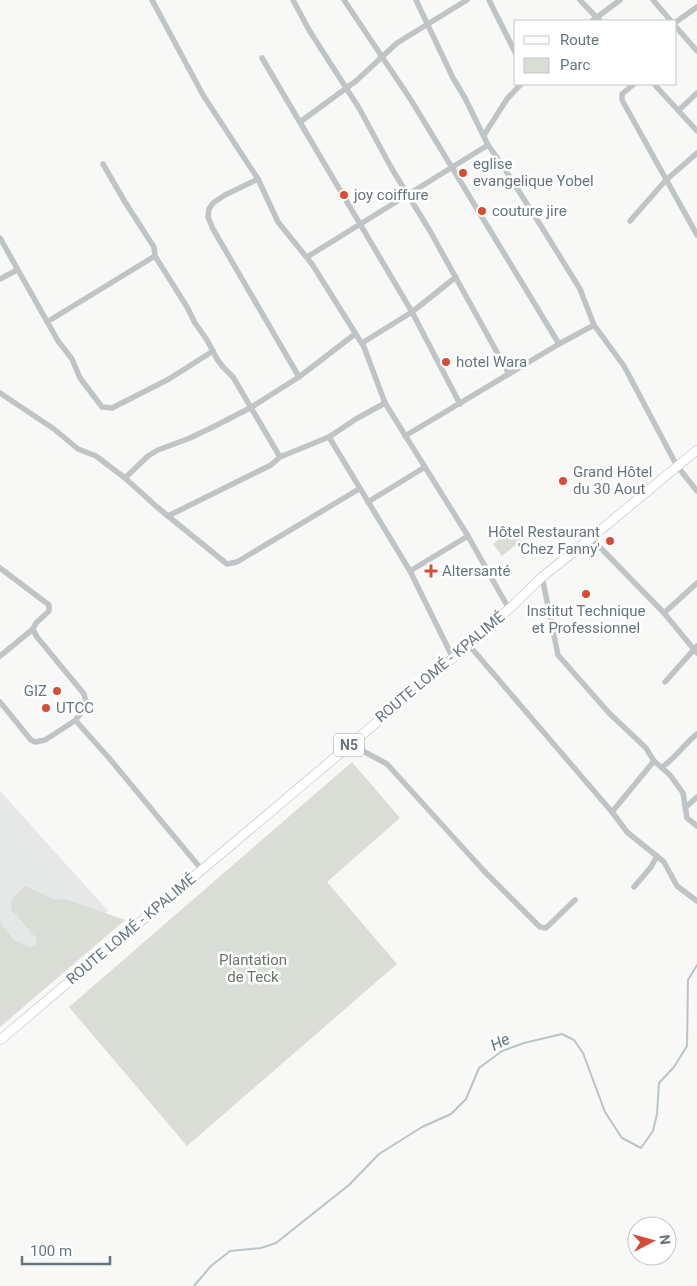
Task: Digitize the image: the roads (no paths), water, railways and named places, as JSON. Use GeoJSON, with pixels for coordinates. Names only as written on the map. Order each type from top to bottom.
{"type":"FeatureCollection","features":[{"type":"Feature","properties":{"kind":"main road","name":"ROUTE LOMÉ - KPALIMÉ"},"geometry":{"type":"LineString","coordinates":[[0,1040],[453,658],[542,577],[697,450]]}},
{"type":"Feature","properties":{"kind":"street"},"geometry":{"type":"LineString","coordinates":[[152,0],[203,95],[258,179],[278,222],[307,257],[362,343],[385,403],[468,536],[509,609]]}},
{"type":"Feature","properties":{"kind":"street"},"geometry":{"type":"LineString","coordinates":[[293,0],[309,30],[360,108],[509,374]]}},
{"type":"Feature","properties":{"kind":"street"},"geometry":{"type":"LineString","coordinates":[[344,0],[411,100],[559,344]]}},
{"type":"Feature","properties":{"kind":"street"},"geometry":{"type":"LineString","coordinates":[[416,0],[488,145],[580,289],[594,325],[624,366],[677,466],[697,491]]}},
{"type":"Feature","properties":{"kind":"street"},"geometry":{"type":"LineString","coordinates":[[300,122],[346,88],[397,44],[467,0]]}},
{"type":"Feature","properties":{"kind":"street"},"geometry":{"type":"LineString","coordinates":[[489,0],[514,50]]}},
{"type":"Feature","properties":{"kind":"street"},"geometry":{"type":"LineString","coordinates":[[580,0],[597,20],[620,0]]}},
{"type":"Feature","properties":{"kind":"street"},"geometry":{"type":"LineString","coordinates":[[653,0],[670,20]]}},
{"type":"Feature","properties":{"kind":"street"},"geometry":{"type":"LineString","coordinates":[[677,21],[697,8]]}},
{"type":"Feature","properties":{"kind":"street"},"geometry":{"type":"LineString","coordinates":[[677,28],[697,51]]}},
{"type":"Feature","properties":{"kind":"street"},"geometry":{"type":"LineString","coordinates":[[262,58],[412,312],[460,404]]}},
{"type":"Feature","properties":{"kind":"street"},"geometry":{"type":"LineString","coordinates":[[484,135],[507,99],[521,85]]}},
{"type":"Feature","properties":{"kind":"street"},"geometry":{"type":"LineString","coordinates":[[633,85],[622,94],[622,100],[697,235]]}},
{"type":"Feature","properties":{"kind":"street"},"geometry":{"type":"LineString","coordinates":[[655,85],[697,131]]}},
{"type":"Feature","properties":{"kind":"street"},"geometry":{"type":"LineString","coordinates":[[679,110],[697,93]]}},
{"type":"Feature","properties":{"kind":"street"},"geometry":{"type":"LineString","coordinates":[[307,257],[488,145]]}},
{"type":"Feature","properties":{"kind":"street"},"geometry":{"type":"LineString","coordinates":[[630,221],[666,180],[697,153]]}},
{"type":"Feature","properties":{"kind":"street"},"geometry":{"type":"LineString","coordinates":[[103,164],[154,247],[155,256],[188,307],[195,323],[208,340],[223,367],[233,377],[280,457]]}},
{"type":"Feature","properties":{"kind":"street"},"geometry":{"type":"LineString","coordinates":[[258,179],[216,201],[208,209],[208,217],[213,230],[299,377]]}},
{"type":"Feature","properties":{"kind":"street"},"geometry":{"type":"LineString","coordinates":[[0,238],[16,270],[29,288],[58,341],[72,359],[80,378],[102,407],[112,408],[169,379],[213,351]]}},
{"type":"Feature","properties":{"kind":"street"},"geometry":{"type":"LineString","coordinates":[[47,322],[155,256]]}},
{"type":"Feature","properties":{"kind":"street"},"geometry":{"type":"LineString","coordinates":[[0,279],[16,270]]}},
{"type":"Feature","properties":{"kind":"street"},"geometry":{"type":"LineString","coordinates":[[362,343],[412,312],[456,277]]}},
{"type":"Feature","properties":{"kind":"street"},"geometry":{"type":"LineString","coordinates":[[405,436],[594,325]]}},
{"type":"Feature","properties":{"kind":"street"},"geometry":{"type":"LineString","coordinates":[[125,478],[153,453],[190,438],[250,408],[299,377],[355,334]]}},
{"type":"Feature","properties":{"kind":"street"},"geometry":{"type":"LineString","coordinates":[[0,393],[54,429],[78,448],[96,456],[125,478],[224,563],[237,562],[360,489]]}},
{"type":"Feature","properties":{"kind":"street"},"geometry":{"type":"LineString","coordinates":[[168,516],[271,465],[280,457],[329,437],[385,403]]}},
{"type":"Feature","properties":{"kind":"street"},"geometry":{"type":"LineString","coordinates":[[329,437],[410,571],[453,658]]}},
{"type":"Feature","properties":{"kind":"street"},"geometry":{"type":"LineString","coordinates":[[368,502],[425,467]]}},
{"type":"Feature","properties":{"kind":"street"},"geometry":{"type":"LineString","coordinates":[[410,571],[468,536]]}},
{"type":"Feature","properties":{"kind":"street"},"geometry":{"type":"LineString","coordinates":[[591,538],[696,649],[665,682]]}},
{"type":"Feature","properties":{"kind":"street"},"geometry":{"type":"LineString","coordinates":[[0,568],[49,605],[49,611],[36,623],[34,629],[0,656]]}},
{"type":"Feature","properties":{"kind":"street"},"geometry":{"type":"LineString","coordinates":[[542,577],[558,655],[609,713],[646,748],[654,761],[662,767],[683,793],[687,818],[697,826]]}},
{"type":"Feature","properties":{"kind":"street"},"geometry":{"type":"LineString","coordinates":[[664,613],[697,583]]}},
{"type":"Feature","properties":{"kind":"street"},"geometry":{"type":"LineString","coordinates":[[0,702],[31,740],[35,742],[45,740],[76,720],[87,706],[87,700],[37,637],[34,629]]}},
{"type":"Feature","properties":{"kind":"street"},"geometry":{"type":"LineString","coordinates":[[468,644],[627,832],[658,856],[667,866],[676,886],[697,901]]}},
{"type":"Feature","properties":{"kind":"street"},"geometry":{"type":"LineString","coordinates":[[76,720],[202,870]]}},
{"type":"Feature","properties":{"kind":"street"},"geometry":{"type":"LineString","coordinates":[[662,767],[671,760],[686,742],[697,734]]}},
{"type":"Feature","properties":{"kind":"street"},"geometry":{"type":"LineString","coordinates":[[350,744],[387,764],[484,871],[540,927],[546,928],[575,900]]}},
{"type":"Feature","properties":{"kind":"street"},"geometry":{"type":"LineString","coordinates":[[612,812],[654,761]]}},
{"type":"Feature","properties":{"kind":"street"},"geometry":{"type":"LineString","coordinates":[[686,807],[697,797]]}},
{"type":"Feature","properties":{"kind":"street"},"geometry":{"type":"LineString","coordinates":[[634,887],[658,856]]}},
{"type":"Feature","properties":{"kind":"waterway","name":"He"},"geometry":{"type":"LineString","coordinates":[[194,1286],[211,1266],[230,1251],[261,1248],[276,1243],[349,1185],[379,1154],[422,1127],[451,1114],[466,1099],[479,1068],[502,1051],[524,1043],[562,1034],[574,1040],[583,1053],[605,1112],[622,1138],[641,1148],[653,1131],[657,1114],[659,1083],[674,1067],[687,1046],[688,980],[697,965]]}},
{"type":"Feature","properties":{"kind":"place","name":"eglise evangelique Yobel"},"geometry":{"type":"Point","coordinates":[463,173]}},
{"type":"Feature","properties":{"kind":"place","name":"joy coiffure"},"geometry":{"type":"Point","coordinates":[344,195]}},
{"type":"Feature","properties":{"kind":"place","name":"couture jire"},"geometry":{"type":"Point","coordinates":[482,211]}},
{"type":"Feature","properties":{"kind":"place","name":"hotel Wara"},"geometry":{"type":"Point","coordinates":[446,362]}},
{"type":"Feature","properties":{"kind":"place","name":"Grand Hôtel du 30 Aout"},"geometry":{"type":"Point","coordinates":[563,481]}},
{"type":"Feature","properties":{"kind":"place","name":"Hôtel Restaurant 'Chez Fanny'"},"geometry":{"type":"Point","coordinates":[610,541]}},
{"type":"Feature","properties":{"kind":"place","name":"Altersanté"},"geometry":{"type":"Point","coordinates":[431,571]}},
{"type":"Feature","properties":{"kind":"place","name":"Institut Technique et Professionnel"},"geometry":{"type":"Point","coordinates":[586,594]}},
{"type":"Feature","properties":{"kind":"place","name":"GIZ"},"geometry":{"type":"Point","coordinates":[57,691]}},
{"type":"Feature","properties":{"kind":"place","name":"UTCC"},"geometry":{"type":"Point","coordinates":[46,708]}},
{"type":"Feature","properties":{"kind":"park label","name":"Plantation de Teck"},"geometry":{"type":"Point","coordinates":[253,968]}}]}
